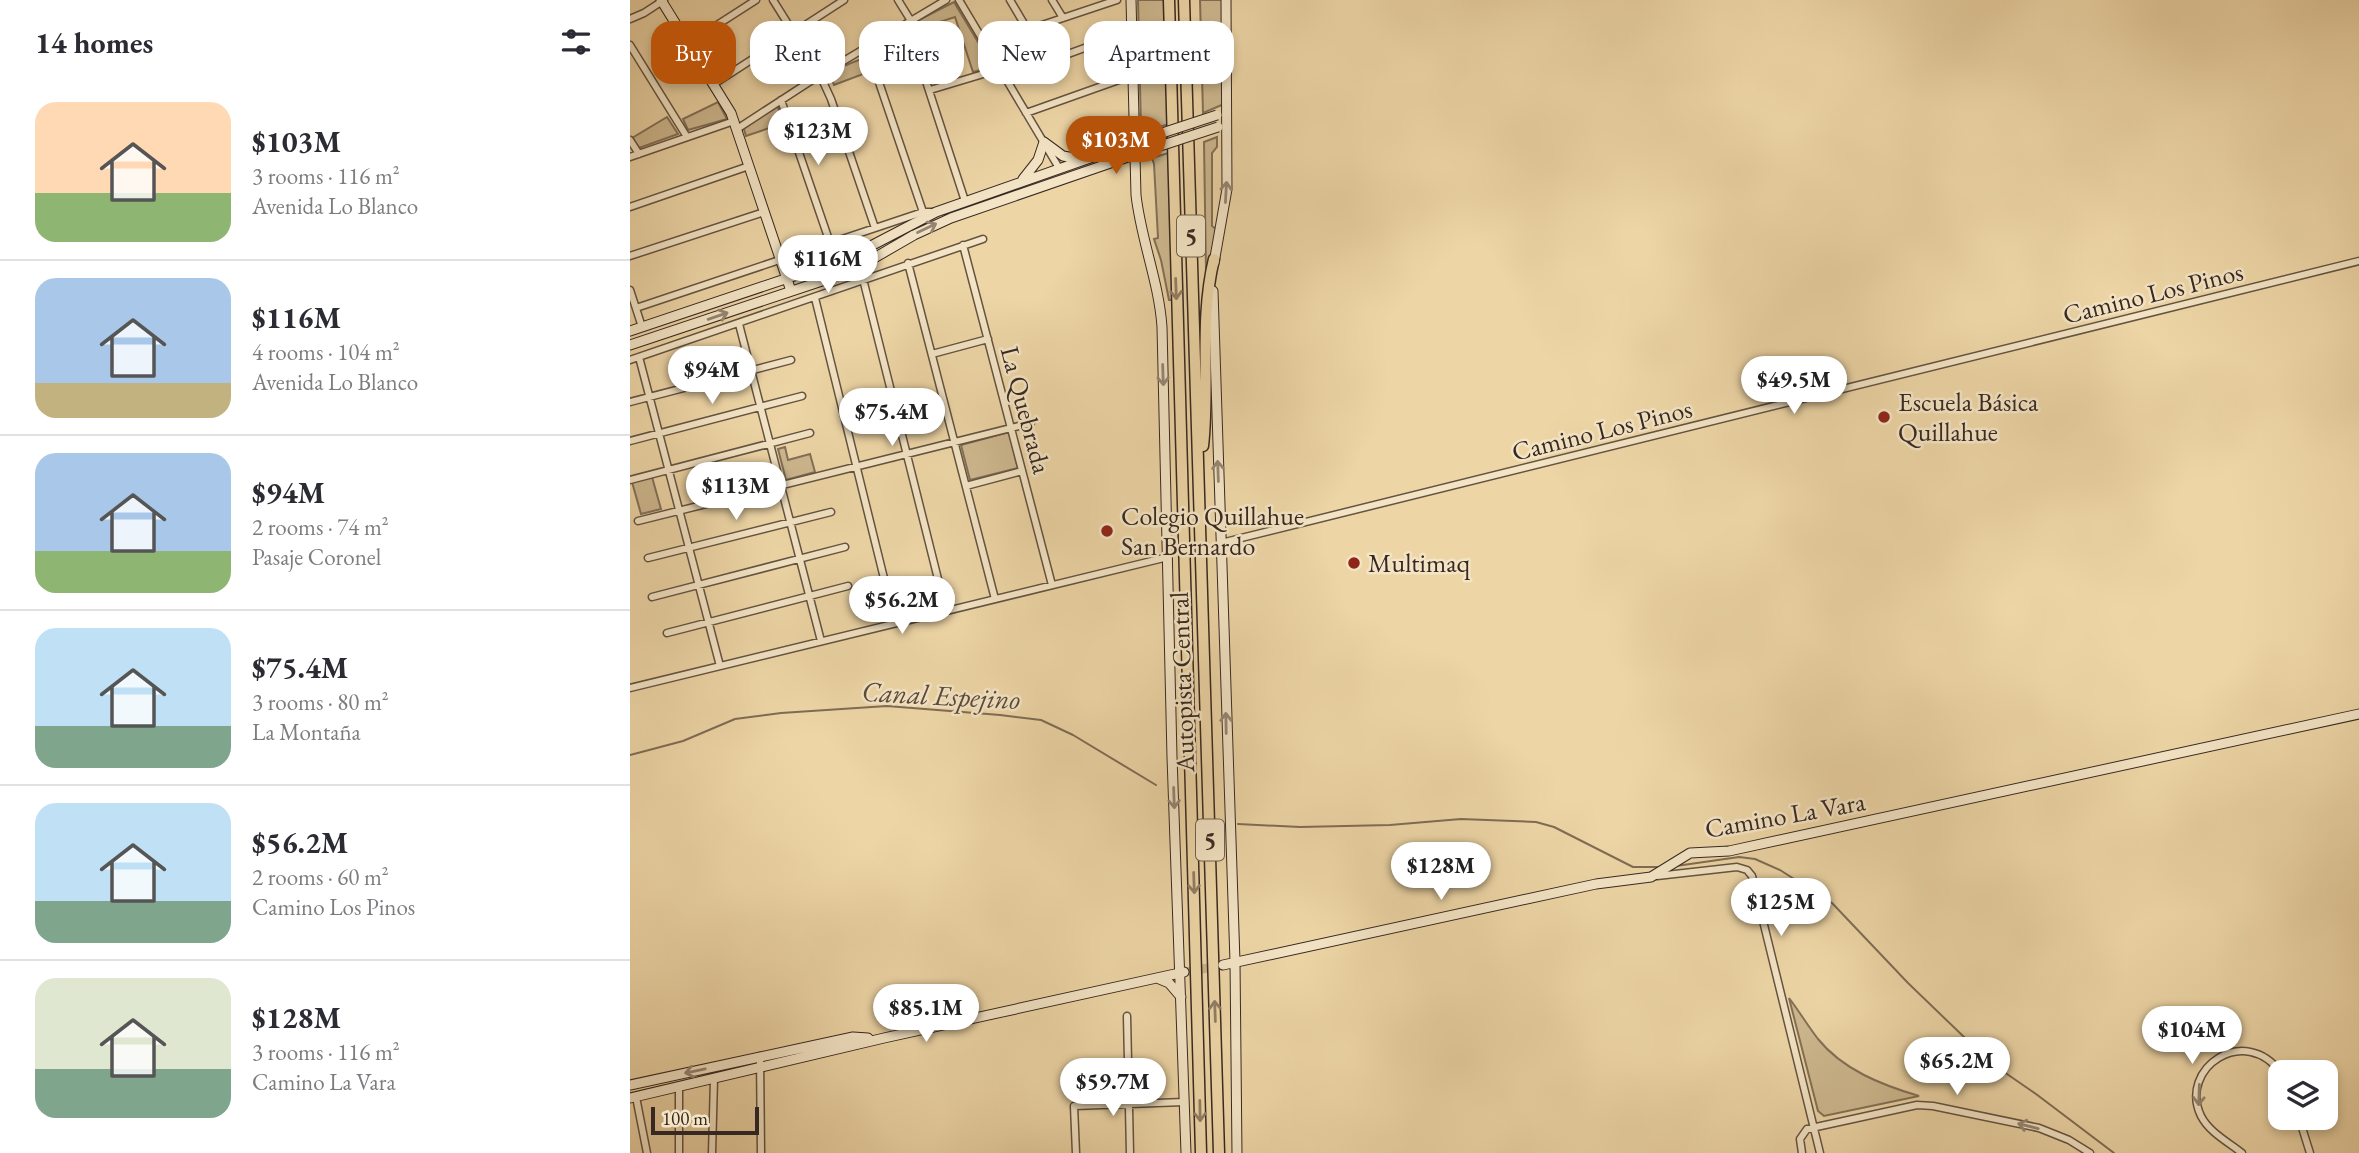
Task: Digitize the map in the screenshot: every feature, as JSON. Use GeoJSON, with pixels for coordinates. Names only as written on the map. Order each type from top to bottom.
{"type":"FeatureCollection","features":[{"type":"Feature","properties":{"kind":"highway","name":"Autopista Central"},"geometry":{"type":"LineString","coordinates":[[1168,0],[1201,1153]]}},
{"type":"Feature","properties":{"kind":"highway","name":"Autopista Central"},"geometry":{"type":"LineString","coordinates":[[1184,0],[1219,1153]]}},
{"type":"Feature","properties":{"kind":"highway"},"geometry":{"type":"LineString","coordinates":[[1199,473],[1205,426],[1205,312],[1214,259]]}},
{"type":"Feature","properties":{"kind":"street"},"geometry":{"type":"LineString","coordinates":[[630,19],[662,0],[675,21]]}},
{"type":"Feature","properties":{"kind":"street"},"geometry":{"type":"LineString","coordinates":[[723,21],[756,0]]}},
{"type":"Feature","properties":{"kind":"street"},"geometry":{"type":"LineString","coordinates":[[773,0],[786,21]]}},
{"type":"Feature","properties":{"kind":"street"},"geometry":{"type":"LineString","coordinates":[[812,21],[844,0]]}},
{"type":"Feature","properties":{"kind":"street"},"geometry":{"type":"LineString","coordinates":[[898,0],[908,21]]}},
{"type":"Feature","properties":{"kind":"street"},"geometry":{"type":"LineString","coordinates":[[911,21],[946,0]]}},
{"type":"Feature","properties":{"kind":"street"},"geometry":{"type":"LineString","coordinates":[[959,0],[978,32]]}},
{"type":"Feature","properties":{"kind":"street"},"geometry":{"type":"LineString","coordinates":[[1010,0],[1022,21]]}},
{"type":"Feature","properties":{"kind":"street"},"geometry":{"type":"LineString","coordinates":[[1052,0],[1063,18]]}},
{"type":"Feature","properties":{"kind":"street"},"geometry":{"type":"LineString","coordinates":[[1054,21],[1117,0]]}},
{"type":"Feature","properties":{"kind":"street"},"geometry":{"type":"LineString","coordinates":[[1131,0],[1131,21]]}},
{"type":"Feature","properties":{"kind":"street"},"geometry":{"type":"LineString","coordinates":[[1226,0],[1222,125],[1227,190],[1214,259],[1214,364],[1235,962],[1237,1153]]}},
{"type":"Feature","properties":{"kind":"street"},"geometry":{"type":"LineString","coordinates":[[630,45],[687,137]]}},
{"type":"Feature","properties":{"kind":"street"},"geometry":{"type":"LineString","coordinates":[[930,90],[978,76]]}},
{"type":"Feature","properties":{"kind":"street"},"geometry":{"type":"LineString","coordinates":[[715,84],[736,125],[795,305]]}},
{"type":"Feature","properties":{"kind":"street"},"geometry":{"type":"LineString","coordinates":[[630,156],[687,137],[736,125],[806,84]]}},
{"type":"Feature","properties":{"kind":"street"},"geometry":{"type":"LineString","coordinates":[[824,84],[874,228]]}},
{"type":"Feature","properties":{"kind":"street"},"geometry":{"type":"LineString","coordinates":[[880,84],[923,212]]}},
{"type":"Feature","properties":{"kind":"street"},"geometry":{"type":"LineString","coordinates":[[928,84],[965,201]]}},
{"type":"Feature","properties":{"kind":"street"},"geometry":{"type":"LineString","coordinates":[[1009,84],[1059,168],[1071,176]]}},
{"type":"Feature","properties":{"kind":"street"},"geometry":{"type":"LineString","coordinates":[[1026,113],[1107,84]]}},
{"type":"Feature","properties":{"kind":"street"},"geometry":{"type":"LineString","coordinates":[[1132,84],[1138,209],[1161,312],[1172,757],[1184,972],[1182,999],[1185,1153]]}},
{"type":"Feature","properties":{"kind":"street"},"geometry":{"type":"LineString","coordinates":[[781,100],[830,243]]}},
{"type":"Feature","properties":{"kind":"street"},"geometry":{"type":"LineString","coordinates":[[630,331],[853,255],[936,212],[965,201],[1222,114]]}},
{"type":"Feature","properties":{"kind":"street"},"geometry":{"type":"LineString","coordinates":[[630,345],[791,292],[853,268],[937,223],[1222,125]]}},
{"type":"Feature","properties":{"kind":"street"},"geometry":{"type":"LineString","coordinates":[[630,140],[639,154]]}},
{"type":"Feature","properties":{"kind":"street"},"geometry":{"type":"LineString","coordinates":[[1044,142],[1063,156],[1085,159]]}},
{"type":"Feature","properties":{"kind":"street"},"geometry":{"type":"LineString","coordinates":[[1019,182],[1035,167],[1044,142]]}},
{"type":"Feature","properties":{"kind":"street"},"geometry":{"type":"LineString","coordinates":[[630,207],[749,166]]}},
{"type":"Feature","properties":{"kind":"street"},"geometry":{"type":"LineString","coordinates":[[630,256],[764,212]]}},
{"type":"Feature","properties":{"kind":"street"},"geometry":{"type":"LineString","coordinates":[[636,308],[923,212],[936,212]]}},
{"type":"Feature","properties":{"kind":"street"},"geometry":{"type":"LineString","coordinates":[[630,360],[983,239]]}},
{"type":"Feature","properties":{"kind":"street","name":"La Quebrada"},"geometry":{"type":"LineString","coordinates":[[963,245],[1052,585]]}},
{"type":"Feature","properties":{"kind":"street","name":"Camino Los Pinos"},"geometry":{"type":"LineString","coordinates":[[1221,543],[2359,261]]}},
{"type":"Feature","properties":{"kind":"street"},"geometry":{"type":"LineString","coordinates":[[908,263],[995,599]]}},
{"type":"Feature","properties":{"kind":"street"},"geometry":{"type":"LineString","coordinates":[[863,279],[946,611]]}},
{"type":"Feature","properties":{"kind":"street"},"geometry":{"type":"LineString","coordinates":[[630,290],[642,327]]}},
{"type":"Feature","properties":{"kind":"street"},"geometry":{"type":"LineString","coordinates":[[815,298],[895,623]]}},
{"type":"Feature","properties":{"kind":"street"},"geometry":{"type":"LineString","coordinates":[[739,324],[821,641]]}},
{"type":"Feature","properties":{"kind":"street"},"geometry":{"type":"LineString","coordinates":[[932,354],[988,339]]}},
{"type":"Feature","properties":{"kind":"street"},"geometry":{"type":"LineString","coordinates":[[639,357],[720,666]]}},
{"type":"Feature","properties":{"kind":"street"},"geometry":{"type":"LineString","coordinates":[[630,402],[791,360]]}},
{"type":"Feature","properties":{"kind":"street"},"geometry":{"type":"LineString","coordinates":[[630,441],[802,396]]}},
{"type":"Feature","properties":{"kind":"street"},"geometry":{"type":"LineString","coordinates":[[638,521],[856,465],[1031,424]]}},
{"type":"Feature","properties":{"kind":"street"},"geometry":{"type":"LineString","coordinates":[[630,480],[810,433]]}},
{"type":"Feature","properties":{"kind":"street"},"geometry":{"type":"LineString","coordinates":[[966,486],[1022,471]]}},
{"type":"Feature","properties":{"kind":"street"},"geometry":{"type":"LineString","coordinates":[[648,558],[831,512]]}},
{"type":"Feature","properties":{"kind":"street"},"geometry":{"type":"LineString","coordinates":[[652,597],[845,547]]}},
{"type":"Feature","properties":{"kind":"street"},"geometry":{"type":"LineString","coordinates":[[630,688],[1168,557]]}},
{"type":"Feature","properties":{"kind":"street"},"geometry":{"type":"LineString","coordinates":[[667,632],[848,586]]}},
{"type":"Feature","properties":{"kind":"street","name":"Camino La Vara"},"geometry":{"type":"LineString","coordinates":[[1223,965],[1596,884],[1655,874],[1690,853],[1741,848],[2359,714]]}},
{"type":"Feature","properties":{"kind":"street"},"geometry":{"type":"LineString","coordinates":[[1655,874],[1737,867],[1743,867],[1749,873],[1820,1153]]}},
{"type":"Feature","properties":{"kind":"street"},"geometry":{"type":"LineString","coordinates":[[647,1153],[635,1084],[884,1038],[1184,972]]}},
{"type":"Feature","properties":{"kind":"street"},"geometry":{"type":"LineString","coordinates":[[1156,978],[1169,983],[1182,999]]}},
{"type":"Feature","properties":{"kind":"street"},"geometry":{"type":"LineString","coordinates":[[1127,1016],[1130,1153]]}},
{"type":"Feature","properties":{"kind":"street"},"geometry":{"type":"LineString","coordinates":[[2242,1153],[2213,1132],[2201,1115],[2197,1096],[2201,1079],[2206,1070],[2221,1056],[2241,1051],[2263,1056],[2268,1061]]}},
{"type":"Feature","properties":{"kind":"street"},"geometry":{"type":"LineString","coordinates":[[636,1097],[714,1079],[760,1061]]}},
{"type":"Feature","properties":{"kind":"street"},"geometry":{"type":"LineString","coordinates":[[760,1061],[761,1153]]}},
{"type":"Feature","properties":{"kind":"street"},"geometry":{"type":"LineString","coordinates":[[712,1153],[714,1079]]}},
{"type":"Feature","properties":{"kind":"street"},"geometry":{"type":"LineString","coordinates":[[679,1087],[679,1153]]}},
{"type":"Feature","properties":{"kind":"street"},"geometry":{"type":"LineString","coordinates":[[1076,1153],[1074,1106],[1184,1102]]}},
{"type":"Feature","properties":{"kind":"street"},"geometry":{"type":"LineString","coordinates":[[1802,1153],[1801,1136],[1805,1130],[1814,1126],[1925,1105],[2039,1128],[2069,1140],[2090,1153]]}},
{"type":"Feature","properties":{"kind":"street"},"geometry":{"type":"LineString","coordinates":[[2303,1130],[2310,1153]]}},
{"type":"Feature","properties":{"kind":"street"},"geometry":{"type":"LineString","coordinates":[[2305,1153],[2307,1142]]}},
{"type":"Feature","properties":{"kind":"shaded area"},"geometry":{"type":"Polygon","coordinates":[[[1138,0],[1164,0],[1165,21],[1138,21],[1138,0]]]}},
{"type":"Feature","properties":{"kind":"shaded area"},"geometry":{"type":"Polygon","coordinates":[[[1200,0],[1222,0],[1222,21],[1201,21],[1200,0]]]}},
{"type":"Feature","properties":{"kind":"shaded area"},"geometry":{"type":"Polygon","coordinates":[[[954,2],[978,42],[978,71],[973,72],[964,44],[964,21],[956,21],[955,17],[943,21],[917,21],[954,2]]]}},
{"type":"Feature","properties":{"kind":"shaded area"},"geometry":{"type":"Polygon","coordinates":[[[859,60],[859,76],[845,81],[845,66],[859,60]]]}},
{"type":"Feature","properties":{"kind":"shaded area"},"geometry":{"type":"Polygon","coordinates":[[[1140,84],[1167,84],[1169,124],[1149,130],[1141,127],[1140,84]]]}},
{"type":"Feature","properties":{"kind":"shaded area"},"geometry":{"type":"Polygon","coordinates":[[[1202,84],[1224,84],[1224,104],[1203,113],[1202,84]]]}},
{"type":"Feature","properties":{"kind":"shaded area"},"geometry":{"type":"Polygon","coordinates":[[[718,102],[727,119],[688,130],[683,119],[718,102]]]}},
{"type":"Feature","properties":{"kind":"shaded area"},"geometry":{"type":"Polygon","coordinates":[[[777,105],[784,123],[746,136],[743,126],[777,105]]]}},
{"type":"Feature","properties":{"kind":"shaded area"},"geometry":{"type":"Polygon","coordinates":[[[667,117],[678,134],[639,148],[632,138],[667,117]]]}},
{"type":"Feature","properties":{"kind":"shaded area"},"geometry":{"type":"Polygon","coordinates":[[[1217,137],[1217,147],[1212,153],[1212,226],[1216,229],[1210,274],[1206,272],[1204,142],[1217,137]]]}},
{"type":"Feature","properties":{"kind":"shaded area"},"geometry":{"type":"Polygon","coordinates":[[[1168,153],[1174,300],[1169,300],[1154,239],[1158,238],[1152,158],[1168,153]]]}},
{"type":"Feature","properties":{"kind":"shaded area"},"geometry":{"type":"Polygon","coordinates":[[[1009,432],[1018,468],[970,480],[961,445],[1009,432]]]}},
{"type":"Feature","properties":{"kind":"shaded area"},"geometry":{"type":"Polygon","coordinates":[[[785,447],[788,460],[810,454],[815,472],[786,480],[778,449],[785,447]]]}},
{"type":"Feature","properties":{"kind":"shaded area"},"geometry":{"type":"Polygon","coordinates":[[[652,477],[661,509],[641,514],[632,482],[652,477]]]}},
{"type":"Feature","properties":{"kind":"shaded area"},"geometry":{"type":"Polygon","coordinates":[[[1789,998],[1818,1039],[1839,1059],[1864,1075],[1919,1096],[1824,1116],[1818,1111],[1789,998]]]}},
{"type":"Feature","properties":{"kind":"waterway","name":"Canal Espejino"},"geometry":{"type":"LineString","coordinates":[[630,755],[683,741],[735,719],[887,706],[1041,720],[1073,735],[1156,785]]}},
{"type":"Feature","properties":{"kind":"waterway"},"geometry":{"type":"LineString","coordinates":[[1238,824],[1300,827],[1390,825],[1461,819],[1536,822],[1554,827],[1633,867],[1660,867]]}},
{"type":"Feature","properties":{"kind":"waterway"},"geometry":{"type":"LineString","coordinates":[[1676,866],[1739,857],[1755,859],[1780,870],[1832,903],[1908,983],[1991,1063],[2114,1153]]}},
{"type":"Feature","properties":{"kind":"tunnel"},"geometry":{"type":"LineString","coordinates":[[1186,972],[1218,966]]}},
{"type":"Feature","properties":{"kind":"place","name":"Escuela Básica Quillahue"},"geometry":{"type":"Point","coordinates":[1884,417]}},
{"type":"Feature","properties":{"kind":"place","name":"Colegio Quillahue San Bernardo"},"geometry":{"type":"Point","coordinates":[1107,531]}},
{"type":"Feature","properties":{"kind":"place","name":"Multimaq"},"geometry":{"type":"Point","coordinates":[1354,563]}}]}
